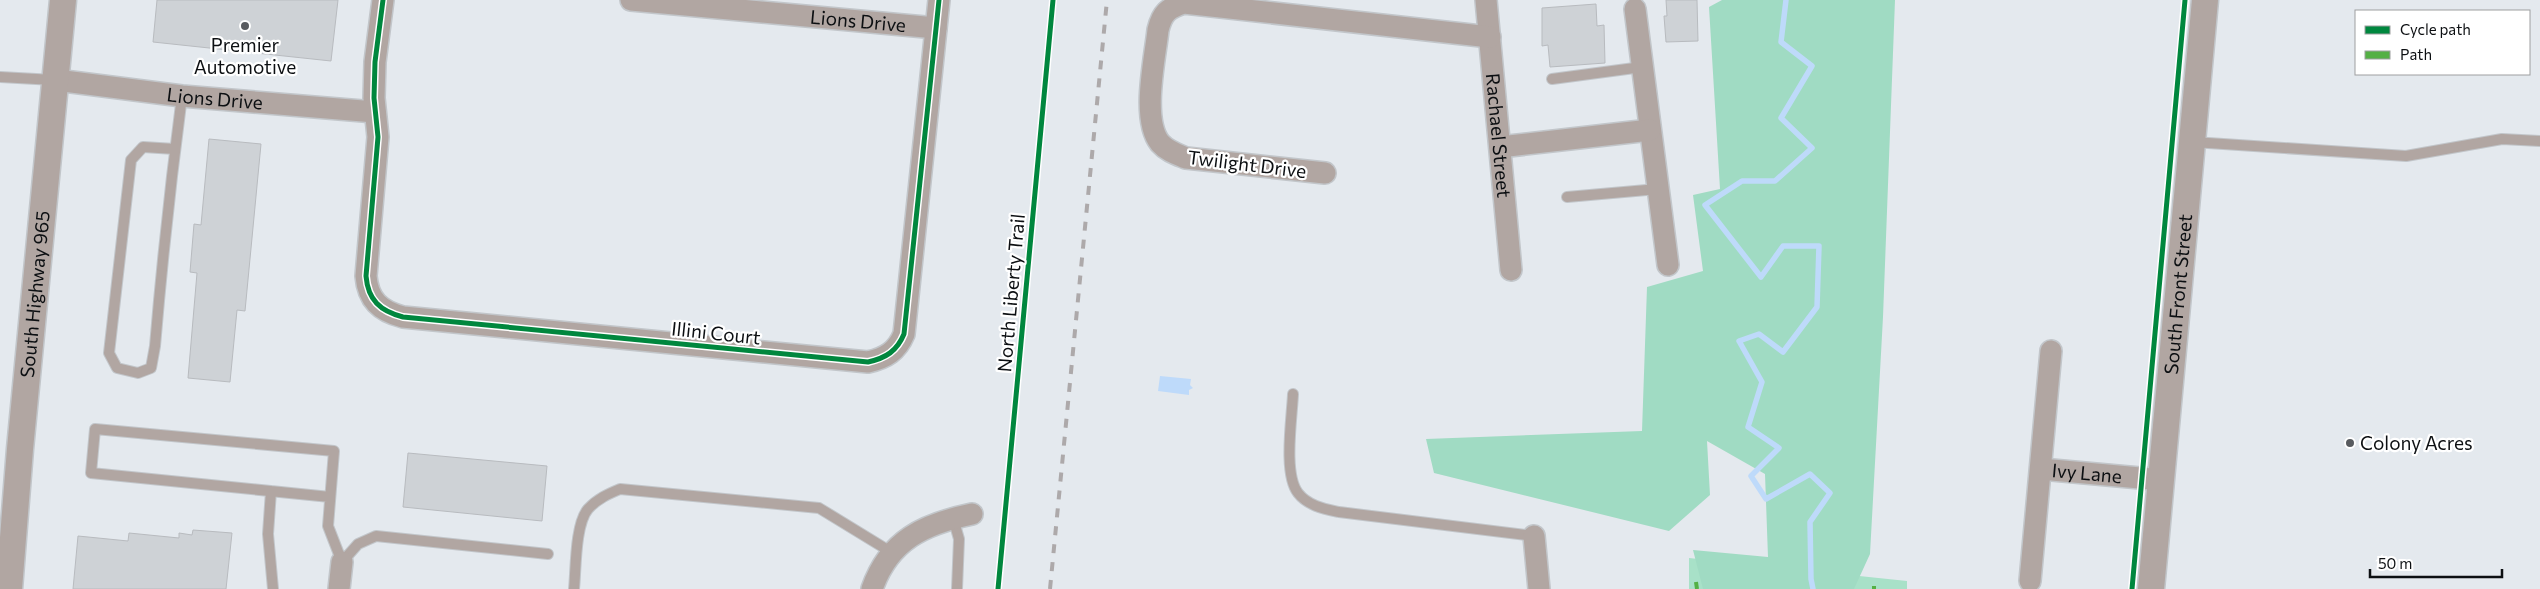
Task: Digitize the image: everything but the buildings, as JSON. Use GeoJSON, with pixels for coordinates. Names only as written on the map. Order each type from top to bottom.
{"type":"FeatureCollection","features":[{"type":"Feature","properties":{"kind":"street","name":"South Highway 965"},"geometry":{"type":"LineString","coordinates":[[10,589],[22,430],[63,0]]}},
{"type":"Feature","properties":{"kind":"street","name":"Illini Court"},"geometry":{"type":"LineString","coordinates":[[383,0],[375,62],[374,98],[378,137],[366,276],[367,290],[371,297],[390,314],[433,320],[868,362],[881,359],[895,350],[904,334],[939,0]]}},
{"type":"Feature","properties":{"kind":"street","name":"Lions Drive"},"geometry":{"type":"LineString","coordinates":[[631,0],[936,28]]}},
{"type":"Feature","properties":{"kind":"street","name":"Rachael Street"},"geometry":{"type":"LineString","coordinates":[[1486,0],[1511,270]]}},
{"type":"Feature","properties":{"kind":"street","name":"South Front Street"},"geometry":{"type":"LineString","coordinates":[[2151,589],[2205,0]]}},
{"type":"Feature","properties":{"kind":"street","name":"Twilight Drive"},"geometry":{"type":"LineString","coordinates":[[1325,174],[1186,158],[1171,152],[1159,142],[1153,128],[1150,113],[1158,30],[1162,16],[1169,7],[1184,3],[1224,4],[1490,38]]}},
{"type":"Feature","properties":{"kind":"street"},"geometry":{"type":"LineString","coordinates":[[1635,9],[1668,265]]}},
{"type":"Feature","properties":{"kind":"street","name":"Lions Drive"},"geometry":{"type":"LineString","coordinates":[[56,80],[182,96],[375,112]]}},
{"type":"Feature","properties":{"kind":"street"},"geometry":{"type":"LineString","coordinates":[[1500,147],[1650,130]]}},
{"type":"Feature","properties":{"kind":"street","name":"Ivy Lane"},"geometry":{"type":"LineString","coordinates":[[2030,581],[2051,351]]}},
{"type":"Feature","properties":{"kind":"street","name":"Ivy Lane"},"geometry":{"type":"LineString","coordinates":[[2041,469],[2162,480]]}},
{"type":"Feature","properties":{"kind":"street"},"geometry":{"type":"LineString","coordinates":[[872,589],[891,552],[922,528],[962,516]]}},
{"type":"Feature","properties":{"kind":"street"},"geometry":{"type":"LineString","coordinates":[[1534,536],[1539,589]]}},
{"type":"Feature","properties":{"kind":"street"},"geometry":{"type":"LineString","coordinates":[[339,589],[342,562]]}},
{"type":"Feature","properties":{"kind":"lane"},"geometry":{"type":"LineString","coordinates":[[1552,79],[1642,67]]}},
{"type":"Feature","properties":{"kind":"lane"},"geometry":{"type":"LineString","coordinates":[[0,77],[56,80]]}},
{"type":"Feature","properties":{"kind":"lane"},"geometry":{"type":"LineString","coordinates":[[175,149],[143,147],[131,160],[109,353],[117,368],[138,373],[151,368],[155,346],[182,96]]}},
{"type":"Feature","properties":{"kind":"lane"},"geometry":{"type":"LineString","coordinates":[[2192,142],[2406,156],[2502,138],[2540,141]]}},
{"type":"Feature","properties":{"kind":"lane"},"geometry":{"type":"LineString","coordinates":[[1567,197],[1658,189]]}},
{"type":"Feature","properties":{"kind":"lane"},"geometry":{"type":"LineString","coordinates":[[1293,394],[1290,444],[1292,480],[1298,493],[1308,502],[1340,512],[1534,536]]}},
{"type":"Feature","properties":{"kind":"lane"},"geometry":{"type":"LineString","coordinates":[[330,498],[91,473],[95,429],[334,451],[328,526],[342,562],[358,544],[376,536],[548,554]]}},
{"type":"Feature","properties":{"kind":"lane"},"geometry":{"type":"LineString","coordinates":[[574,589],[580,530],[586,511],[600,497],[620,489],[819,508],[891,552]]}},
{"type":"Feature","properties":{"kind":"lane"},"geometry":{"type":"LineString","coordinates":[[271,492],[268,534],[273,589]]}},
{"type":"Feature","properties":{"kind":"lane"},"geometry":{"type":"LineString","coordinates":[[957,589],[958,538],[962,516]]}},
{"type":"Feature","properties":{"kind":"green space"},"geometry":{"type":"Polygon","coordinates":[[[1722,0],[1895,0],[1883,317],[1870,554],[1854,589],[1703,589],[1693,550],[1768,557],[1765,474],[1707,441],[1710,495],[1669,531],[1434,473],[1426,439],[1642,431],[1647,287],[1703,271],[1693,195],[1720,189],[1709,7],[1722,0]]]}},
{"type":"Feature","properties":{"kind":"green space"},"geometry":{"type":"Polygon","coordinates":[[[1689,558],[1907,581],[1907,589],[1689,589],[1689,558]]]}},
{"type":"Feature","properties":{"kind":"water"},"geometry":{"type":"Polygon","coordinates":[[[1160,376],[1191,379],[1190,385],[1193,388],[1189,390],[1189,395],[1158,391],[1160,376]]]}},
{"type":"Feature","properties":{"kind":"waterway"},"geometry":{"type":"LineString","coordinates":[[1786,0],[1781,42],[1812,66],[1781,118],[1812,148],[1775,181],[1742,181],[1705,205],[1761,277],[1783,246],[1819,246],[1817,307],[1783,352],[1759,334],[1739,341],[1762,382],[1748,427],[1779,448],[1751,476],[1766,499],[1810,474],[1830,493],[1810,522],[1811,579],[1813,589]]}},
{"type":"Feature","properties":{"kind":"railway"},"geometry":{"type":"LineString","coordinates":[[1050,589],[1107,0]]}},
{"type":"Feature","properties":{"kind":"marked path"},"geometry":{"type":"LineString","coordinates":[[1696,582],[1697,589]]}},
{"type":"Feature","properties":{"kind":"cycle path"},"geometry":{"type":"LineString","coordinates":[[383,0],[375,62],[374,98],[378,137],[366,276],[369,292],[382,308],[403,317],[868,362],[890,353],[898,345],[904,334],[939,0]]}},
{"type":"Feature","properties":{"kind":"cycle path","name":"North Liberty Trail"},"geometry":{"type":"LineString","coordinates":[[998,589],[1053,0]]}},
{"type":"Feature","properties":{"kind":"cycle path"},"geometry":{"type":"LineString","coordinates":[[2132,589],[2185,0]]}},
{"type":"Feature","properties":{"kind":"place","name":"Premier Automotive"},"geometry":{"type":"Point","coordinates":[245,26]}},
{"type":"Feature","properties":{"kind":"place","name":"Colony Acres"},"geometry":{"type":"Point","coordinates":[2350,443]}}]}
